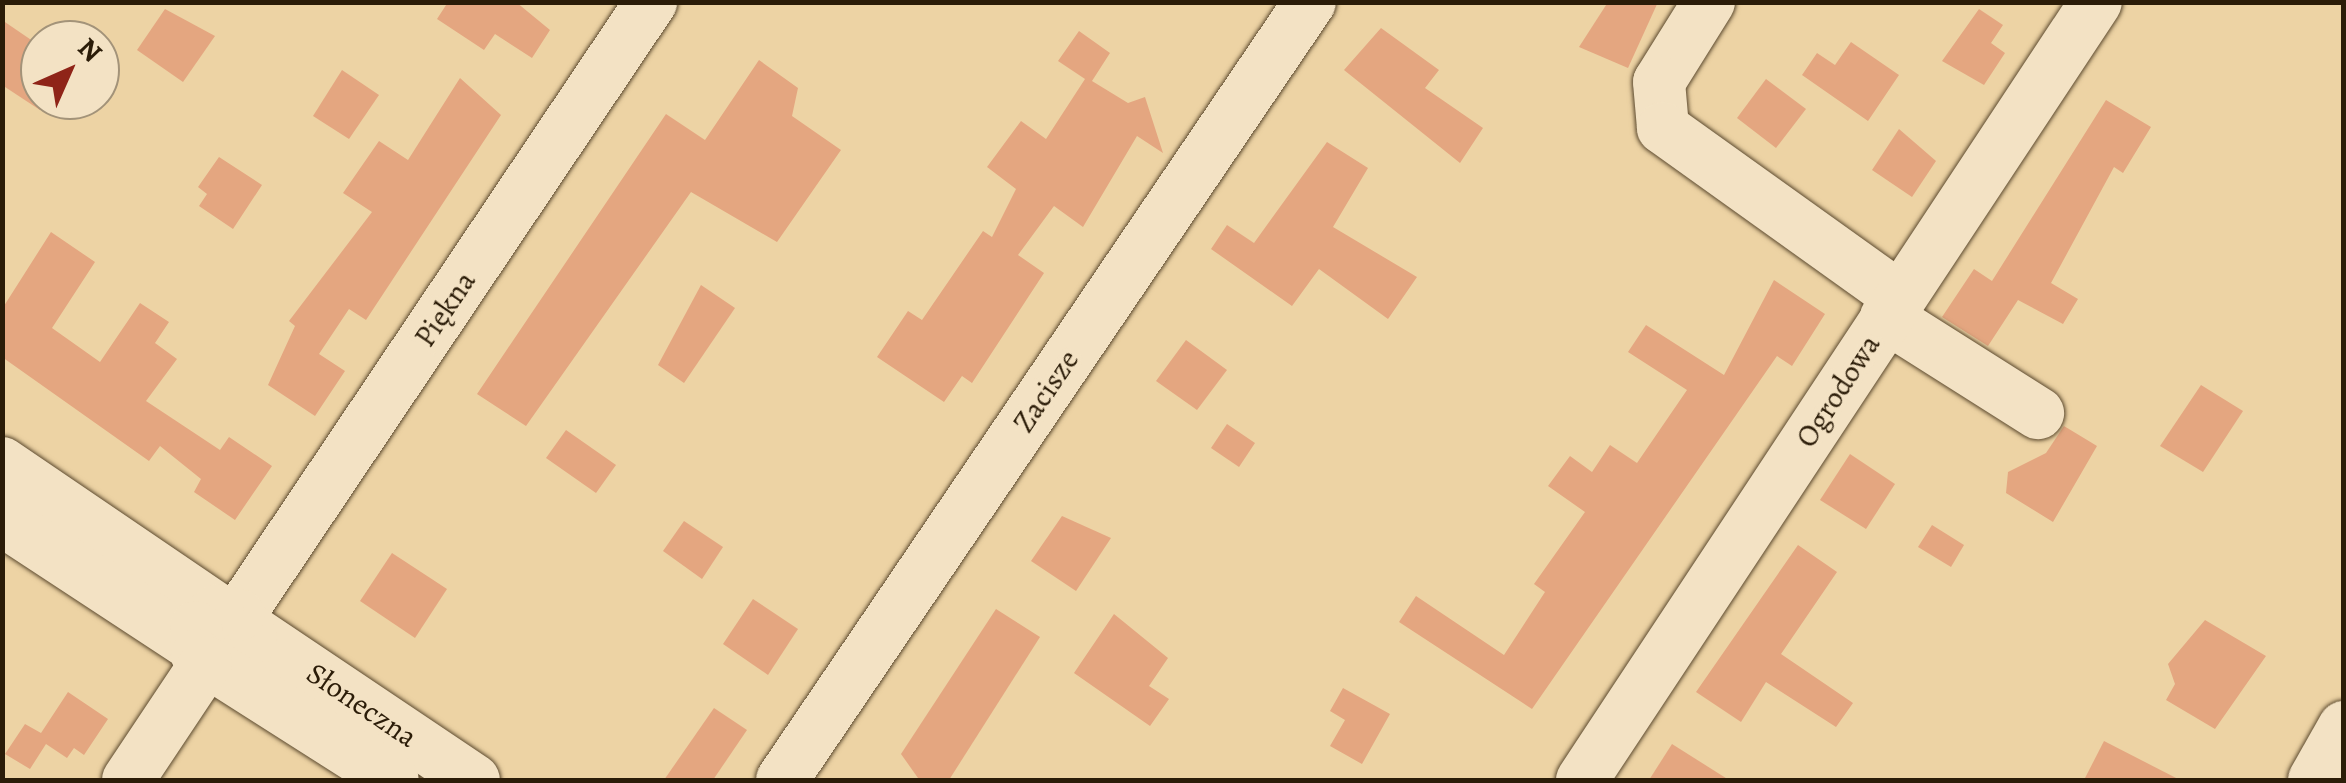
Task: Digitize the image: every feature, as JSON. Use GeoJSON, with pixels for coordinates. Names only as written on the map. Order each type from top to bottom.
{"type":"FeatureCollection","features":[{"type":"Feature","properties":{"kind":"street","name":"Piękna"},"geometry":{"type":"LineString","coordinates":[[128,780],[651,2]]}},
{"type":"Feature","properties":{"kind":"street","name":"Zacisze"},"geometry":{"type":"LineString","coordinates":[[782,780],[1310,2]]}},
{"type":"Feature","properties":{"kind":"street"},"geometry":{"type":"LineString","coordinates":[[1709,2],[1659,82],[1663,128],[1893,307],[2038,412]]}},
{"type":"Feature","properties":{"kind":"street","name":"Ogrodowa"},"geometry":{"type":"LineString","coordinates":[[1582,780],[2096,2]]}},
{"type":"Feature","properties":{"kind":"street","name":"Słoneczna"},"geometry":{"type":"LineString","coordinates":[[2,463],[393,780]]}},
{"type":"Feature","properties":{"kind":"street","name":"Słoneczna"},"geometry":{"type":"LineString","coordinates":[[2,520],[474,780]]}},
{"type":"Feature","properties":{"kind":"street"},"geometry":{"type":"LineString","coordinates":[[2314,780],[2344,727]]}},
{"type":"Feature","properties":{"kind":"building"},"geometry":{"type":"Polygon","coordinates":[[[448,2],[516,2],[550,30],[532,58],[495,34],[484,50],[437,19],[448,2]]]}},
{"type":"Feature","properties":{"kind":"building"},"geometry":{"type":"Polygon","coordinates":[[[1608,2],[1658,2],[1628,68],[1579,47],[1608,2]]]}},
{"type":"Feature","properties":{"kind":"building"},"geometry":{"type":"Polygon","coordinates":[[[165,9],[215,36],[183,82],[137,50],[165,9]]]}},
{"type":"Feature","properties":{"kind":"building"},"geometry":{"type":"Polygon","coordinates":[[[1979,9],[2003,25],[1991,43],[2005,53],[1984,85],[1942,61],[1979,9]]]}},
{"type":"Feature","properties":{"kind":"building"},"geometry":{"type":"Polygon","coordinates":[[[2,20],[20,32],[20,97],[2,85],[2,20]]]}},
{"type":"Feature","properties":{"kind":"building"},"geometry":{"type":"Polygon","coordinates":[[[1381,28],[1439,70],[1425,88],[1483,128],[1460,163],[1344,70],[1381,28]]]}},
{"type":"Feature","properties":{"kind":"building"},"geometry":{"type":"Polygon","coordinates":[[[1079,31],[1110,53],[1092,81],[1128,103],[1145,97],[1163,153],[1137,136],[1083,227],[1054,206],[1018,255],[1044,273],[972,383],[962,376],[944,402],[877,357],[908,311],[922,320],[983,231],[992,237],[1016,189],[987,167],[1021,121],[1046,139],[1085,79],[1058,61],[1079,31]]]}},
{"type":"Feature","properties":{"kind":"building"},"geometry":{"type":"Polygon","coordinates":[[[1851,42],[1899,75],[1868,121],[1802,75],[1817,53],[1835,65],[1851,42]]]}},
{"type":"Feature","properties":{"kind":"building"},"geometry":{"type":"Polygon","coordinates":[[[759,60],[798,88],[792,116],[841,150],[777,242],[691,192],[526,426],[477,394],[666,114],[705,140],[759,60]]]}},
{"type":"Feature","properties":{"kind":"building"},"geometry":{"type":"Polygon","coordinates":[[[342,70],[379,95],[349,139],[313,116],[342,70]]]}},
{"type":"Feature","properties":{"kind":"building"},"geometry":{"type":"Polygon","coordinates":[[[460,78],[501,115],[366,320],[349,309],[319,354],[345,371],[315,416],[268,385],[295,326],[289,321],[372,212],[343,193],[379,141],[408,160],[460,78]]]}},
{"type":"Feature","properties":{"kind":"building"},"geometry":{"type":"Polygon","coordinates":[[[1766,79],[1806,109],[1776,148],[1737,118],[1766,79]]]}},
{"type":"Feature","properties":{"kind":"building"},"geometry":{"type":"Polygon","coordinates":[[[2106,100],[2151,127],[2123,173],[2114,167],[2051,283],[2078,299],[2063,324],[2018,300],[1988,346],[1942,317],[1974,269],[1992,281],[2106,100]]]}},
{"type":"Feature","properties":{"kind":"building"},"geometry":{"type":"Polygon","coordinates":[[[1899,129],[1936,161],[1912,197],[1872,170],[1899,129]]]}},
{"type":"Feature","properties":{"kind":"building"},"geometry":{"type":"Polygon","coordinates":[[[1327,142],[1368,168],[1333,227],[1417,277],[1388,319],[1319,269],[1292,306],[1211,249],[1227,225],[1254,243],[1327,142]]]}},
{"type":"Feature","properties":{"kind":"building"},"geometry":{"type":"Polygon","coordinates":[[[219,157],[262,185],[233,229],[199,206],[207,194],[198,187],[219,157]]]}},
{"type":"Feature","properties":{"kind":"building"},"geometry":{"type":"Polygon","coordinates":[[[51,232],[95,262],[52,328],[100,362],[140,303],[169,322],[155,343],[177,359],[146,401],[220,450],[229,437],[272,466],[235,520],[194,492],[201,479],[160,446],[149,461],[2,357],[2,309],[51,232]]]}},
{"type":"Feature","properties":{"kind":"building"},"geometry":{"type":"Polygon","coordinates":[[[1774,280],[1825,314],[1792,366],[1777,356],[1532,709],[1399,622],[1416,596],[1504,655],[1545,592],[1534,584],[1585,512],[1548,486],[1570,456],[1592,472],[1610,445],[1637,463],[1687,390],[1628,352],[1646,325],[1724,375],[1774,280]]]}},
{"type":"Feature","properties":{"kind":"building"},"geometry":{"type":"Polygon","coordinates":[[[701,285],[735,308],[684,383],[658,365],[701,285]]]}},
{"type":"Feature","properties":{"kind":"building"},"geometry":{"type":"Polygon","coordinates":[[[1186,340],[1227,370],[1197,410],[1156,381],[1186,340]]]}},
{"type":"Feature","properties":{"kind":"building"},"geometry":{"type":"Polygon","coordinates":[[[2201,385],[2243,411],[2203,472],[2160,446],[2201,385]]]}},
{"type":"Feature","properties":{"kind":"building"},"geometry":{"type":"Polygon","coordinates":[[[1227,424],[1255,443],[1239,467],[1211,448],[1227,424]]]}},
{"type":"Feature","properties":{"kind":"building"},"geometry":{"type":"Polygon","coordinates":[[[2064,426],[2097,446],[2053,522],[2006,493],[2008,472],[2046,453],[2064,426]]]}},
{"type":"Feature","properties":{"kind":"building"},"geometry":{"type":"Polygon","coordinates":[[[566,430],[616,465],[596,493],[546,458],[566,430]]]}},
{"type":"Feature","properties":{"kind":"building"},"geometry":{"type":"Polygon","coordinates":[[[1850,454],[1895,484],[1866,529],[1820,500],[1850,454]]]}},
{"type":"Feature","properties":{"kind":"building"},"geometry":{"type":"Polygon","coordinates":[[[1062,516],[1111,538],[1076,591],[1031,561],[1062,516]]]}},
{"type":"Feature","properties":{"kind":"building"},"geometry":{"type":"Polygon","coordinates":[[[684,521],[723,547],[702,579],[663,551],[684,521]]]}},
{"type":"Feature","properties":{"kind":"building"},"geometry":{"type":"Polygon","coordinates":[[[1932,525],[1964,545],[1951,567],[1918,547],[1932,525]]]}},
{"type":"Feature","properties":{"kind":"building"},"geometry":{"type":"Polygon","coordinates":[[[1798,545],[1837,572],[1781,654],[1853,703],[1836,727],[1766,682],[1741,722],[1696,692],[1798,545]]]}},
{"type":"Feature","properties":{"kind":"building"},"geometry":{"type":"Polygon","coordinates":[[[392,553],[447,589],[415,638],[360,601],[392,553]]]}},
{"type":"Feature","properties":{"kind":"building"},"geometry":{"type":"Polygon","coordinates":[[[753,599],[798,629],[768,675],[723,644],[753,599]]]}},
{"type":"Feature","properties":{"kind":"building"},"geometry":{"type":"Polygon","coordinates":[[[996,609],[1040,637],[949,780],[918,778],[901,754],[996,609]]]}},
{"type":"Feature","properties":{"kind":"building"},"geometry":{"type":"Polygon","coordinates":[[[1114,614],[1168,658],[1149,686],[1169,699],[1150,726],[1074,673],[1114,614]]]}},
{"type":"Feature","properties":{"kind":"building"},"geometry":{"type":"Polygon","coordinates":[[[2205,620],[2266,656],[2215,729],[2166,700],[2175,684],[2168,664],[2205,620]]]}},
{"type":"Feature","properties":{"kind":"building"},"geometry":{"type":"Polygon","coordinates":[[[1343,688],[1390,714],[1362,764],[1330,746],[1345,720],[1330,711],[1343,688]]]}},
{"type":"Feature","properties":{"kind":"building"},"geometry":{"type":"Polygon","coordinates":[[[68,692],[108,719],[84,755],[74,748],[67,758],[46,744],[30,769],[5,754],[25,724],[41,733],[68,692]]]}},
{"type":"Feature","properties":{"kind":"building"},"geometry":{"type":"Polygon","coordinates":[[[714,708],[747,730],[713,780],[664,780],[714,708]]]}},
{"type":"Feature","properties":{"kind":"building"},"geometry":{"type":"Polygon","coordinates":[[[2104,741],[2180,780],[2084,780],[2104,741]]]}},
{"type":"Feature","properties":{"kind":"building"},"geometry":{"type":"Polygon","coordinates":[[[1672,744],[1729,780],[1649,780],[1672,744]]]}}]}
